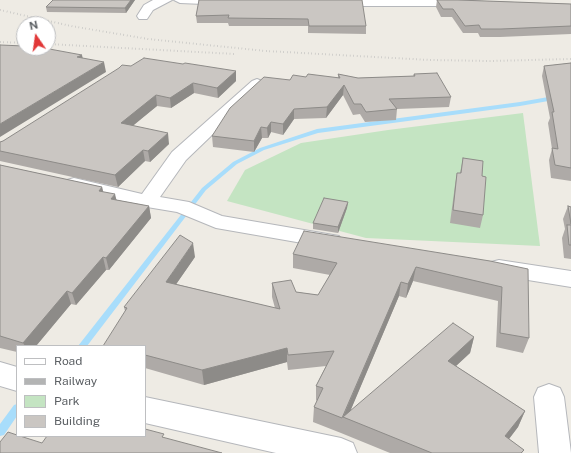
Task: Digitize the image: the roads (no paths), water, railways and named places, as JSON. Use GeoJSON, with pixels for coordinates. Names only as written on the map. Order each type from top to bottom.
{"type":"FeatureCollection","features":[{"type":"Feature","properties":{"kind":"street"},"geometry":{"type":"LineString","coordinates":[[143,16],[148,8],[158,2],[166,0]]}},
{"type":"Feature","properties":{"kind":"street"},"geometry":{"type":"LineString","coordinates":[[180,0],[236,2]]}},
{"type":"Feature","properties":{"kind":"street"},"geometry":{"type":"LineString","coordinates":[[320,3],[411,1],[476,3]]}},
{"type":"Feature","properties":{"kind":"street"},"geometry":{"type":"LineString","coordinates":[[147,200],[179,156],[257,84]]}},
{"type":"Feature","properties":{"kind":"street"},"geometry":{"type":"LineString","coordinates":[[54,180],[182,206],[216,221],[353,245]]}},
{"type":"Feature","properties":{"kind":"street"},"geometry":{"type":"LineString","coordinates":[[479,265],[571,279]]}},
{"type":"Feature","properties":{"kind":"street"},"geometry":{"type":"LineString","coordinates":[[0,374],[16,379]]}},
{"type":"Feature","properties":{"kind":"street"},"geometry":{"type":"LineString","coordinates":[[550,397],[555,453]]}},
{"type":"Feature","properties":{"kind":"street"},"geometry":{"type":"LineString","coordinates":[[146,410],[341,453]]}},
{"type":"Feature","properties":{"kind":"waterway"},"geometry":{"type":"LineString","coordinates":[[83,345],[204,189],[235,163],[262,149],[317,131],[520,104],[571,95]]}},
{"type":"Feature","properties":{"kind":"waterway"},"geometry":{"type":"LineString","coordinates":[[0,432],[16,409]]}},
{"type":"Feature","properties":{"kind":"railway"},"geometry":{"type":"LineString","coordinates":[[0,10],[71,26],[148,39],[266,51],[430,60],[490,61],[571,59]]}},
{"type":"Feature","properties":{"kind":"railway"},"geometry":{"type":"LineString","coordinates":[[0,42],[16,43]]}},
{"type":"Feature","properties":{"kind":"railway"},"geometry":{"type":"LineString","coordinates":[[56,44],[235,54]]}}]}
